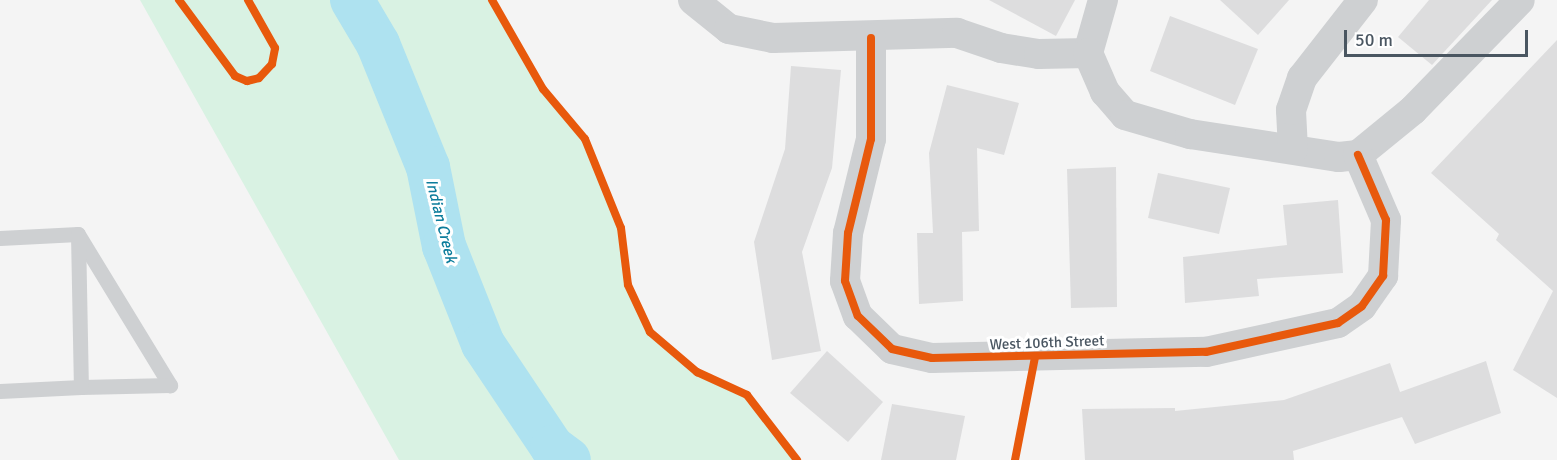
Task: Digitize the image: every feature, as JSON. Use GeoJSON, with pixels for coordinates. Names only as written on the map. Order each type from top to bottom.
{"type":"FeatureCollection","features":[{"type":"Feature","properties":{"kind":"street"},"geometry":{"type":"LineString","coordinates":[[693,0],[729,29],[772,38],[871,38],[957,33],[1029,52],[1088,52]]}},
{"type":"Feature","properties":{"kind":"street"},"geometry":{"type":"LineString","coordinates":[[1103,0],[1088,52],[1105,92],[1125,115],[1190,134],[1339,157],[1358,155],[1413,110],[1520,0]]}},
{"type":"Feature","properties":{"kind":"street"},"geometry":{"type":"LineString","coordinates":[[1293,149],[1291,110],[1302,78],[1362,0]]}},
{"type":"Feature","properties":{"kind":"street","name":"West 106th Street"},"geometry":{"type":"LineString","coordinates":[[871,38],[871,139],[848,233],[845,281],[858,316],[892,349],[943,358],[1206,352],[1338,323],[1362,306],[1383,276],[1386,220],[1358,155]]}},
{"type":"Feature","properties":{"kind":"lane"},"geometry":{"type":"LineString","coordinates":[[0,238],[78,234]]}},
{"type":"Feature","properties":{"kind":"lane"},"geometry":{"type":"LineString","coordinates":[[78,234],[81,387]]}},
{"type":"Feature","properties":{"kind":"lane"},"geometry":{"type":"LineString","coordinates":[[0,390],[170,385],[78,234]]}},
{"type":"Feature","properties":{"kind":"green space"},"geometry":{"type":"Polygon","coordinates":[[[140,0],[492,0],[543,89],[585,139],[621,228],[628,285],[650,332],[697,372],[747,395],[797,460],[399,460],[140,0]]]}},
{"type":"Feature","properties":{"kind":"building"},"geometry":{"type":"Polygon","coordinates":[[[989,0],[1075,0],[1056,36],[989,0]]]}},
{"type":"Feature","properties":{"kind":"building"},"geometry":{"type":"Polygon","coordinates":[[[1220,0],[1289,0],[1258,35],[1220,0]]]}},
{"type":"Feature","properties":{"kind":"building"},"geometry":{"type":"Polygon","coordinates":[[[1429,0],[1492,0],[1432,65],[1398,37],[1429,0]]]}},
{"type":"Feature","properties":{"kind":"building"},"geometry":{"type":"Polygon","coordinates":[[[1170,16],[1258,49],[1235,105],[1150,71],[1170,16]]]}},
{"type":"Feature","properties":{"kind":"building"},"geometry":{"type":"Polygon","coordinates":[[[1557,40],[1557,398],[1513,370],[1553,291],[1496,240],[1499,234],[1431,173],[1557,40]]]}},
{"type":"Feature","properties":{"kind":"building"},"geometry":{"type":"Polygon","coordinates":[[[791,66],[841,70],[832,168],[802,252],[821,351],[772,360],[754,242],[785,149],[791,66]]]}},
{"type":"Feature","properties":{"kind":"building"},"geometry":{"type":"Polygon","coordinates":[[[947,85],[1019,103],[1004,155],[977,148],[979,231],[962,232],[963,301],[919,304],[917,233],[933,233],[929,153],[947,85]]]}},
{"type":"Feature","properties":{"kind":"building"},"geometry":{"type":"Polygon","coordinates":[[[1116,167],[1117,307],[1071,308],[1067,169],[1116,167]]]}},
{"type":"Feature","properties":{"kind":"building"},"geometry":{"type":"Polygon","coordinates":[[[1158,173],[1230,188],[1219,234],[1148,218],[1158,173]]]}},
{"type":"Feature","properties":{"kind":"building"},"geometry":{"type":"Polygon","coordinates":[[[1338,200],[1343,273],[1257,279],[1259,296],[1185,303],[1183,257],[1287,245],[1283,205],[1338,200]]]}},
{"type":"Feature","properties":{"kind":"building"},"geometry":{"type":"Polygon","coordinates":[[[827,351],[883,402],[848,442],[790,393],[827,351]]]}},
{"type":"Feature","properties":{"kind":"building"},"geometry":{"type":"Polygon","coordinates":[[[1486,361],[1501,413],[1415,444],[1402,417],[1293,451],[1294,460],[1085,460],[1082,409],[1175,408],[1175,411],[1284,400],[1390,363],[1400,392],[1486,361]]]}},
{"type":"Feature","properties":{"kind":"building"},"geometry":{"type":"Polygon","coordinates":[[[892,404],[965,416],[956,460],[881,460],[892,404]]]}},
{"type":"Feature","properties":{"kind":"waterway","name":"Indian Creek"},"geometry":{"type":"LineString","coordinates":[[352,0],[378,44],[428,167],[444,246],[483,344],[552,447],[569,460]]}},
{"type":"Feature","properties":{"kind":"cycle path"},"geometry":{"type":"LineString","coordinates":[[179,0],[235,76],[247,81],[259,78],[272,64],[275,48],[248,0]]}},
{"type":"Feature","properties":{"kind":"cycle path"},"geometry":{"type":"LineString","coordinates":[[492,0],[543,89],[585,139],[621,228],[628,285],[650,332],[697,372],[747,395],[797,460]]}},
{"type":"Feature","properties":{"kind":"cycle path"},"geometry":{"type":"LineString","coordinates":[[871,38],[871,139],[848,233],[845,281],[858,316],[892,349],[932,358],[1206,352],[1338,323],[1362,306],[1383,276],[1386,220],[1358,155]]}},
{"type":"Feature","properties":{"kind":"cycle path"},"geometry":{"type":"LineString","coordinates":[[1015,460],[1035,357]]}}]}
